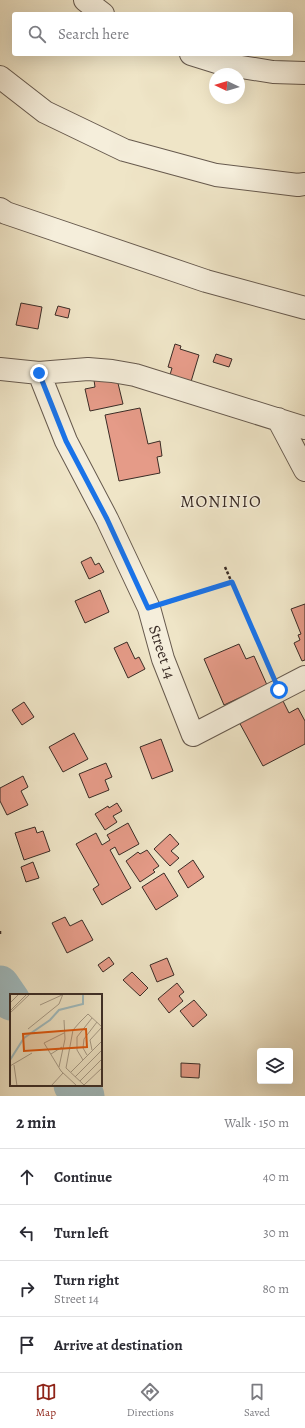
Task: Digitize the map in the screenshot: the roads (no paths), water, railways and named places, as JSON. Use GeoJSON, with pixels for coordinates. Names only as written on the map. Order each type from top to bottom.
{"type":"FeatureCollection","features":[{"type":"Feature","properties":{"kind":"street"},"geometry":{"type":"LineString","coordinates":[[85,0],[100,12]]}},
{"type":"Feature","properties":{"kind":"street"},"geometry":{"type":"LineString","coordinates":[[197,56],[223,64],[273,72],[305,73]]}},
{"type":"Feature","properties":{"kind":"street"},"geometry":{"type":"LineString","coordinates":[[0,77],[45,112],[124,150],[216,175],[305,184]]}},
{"type":"Feature","properties":{"kind":"street"},"geometry":{"type":"LineString","coordinates":[[0,209],[6,213],[206,281],[305,308]]}},
{"type":"Feature","properties":{"kind":"street"},"geometry":{"type":"LineString","coordinates":[[0,369],[39,373],[88,369],[135,375],[305,428]]}},
{"type":"Feature","properties":{"kind":"street","name":"Street 14"},"geometry":{"type":"LineString","coordinates":[[39,373],[66,441],[107,519],[148,608],[163,659],[193,735],[305,677]]}},
{"type":"Feature","properties":{"kind":"street"},"geometry":{"type":"LineString","coordinates":[[278,419],[305,470]]}},
{"type":"Feature","properties":{"kind":"waterway"},"geometry":{"type":"LineString","coordinates":[[0,985],[10,1000]]}},
{"type":"Feature","properties":{"kind":"waterway"},"geometry":{"type":"LineString","coordinates":[[74,1086],[85,1096]]}},
{"type":"Feature","properties":{"kind":"district","name":"MONINIO"},"geometry":{"type":"Point","coordinates":[221,501]}}]}
